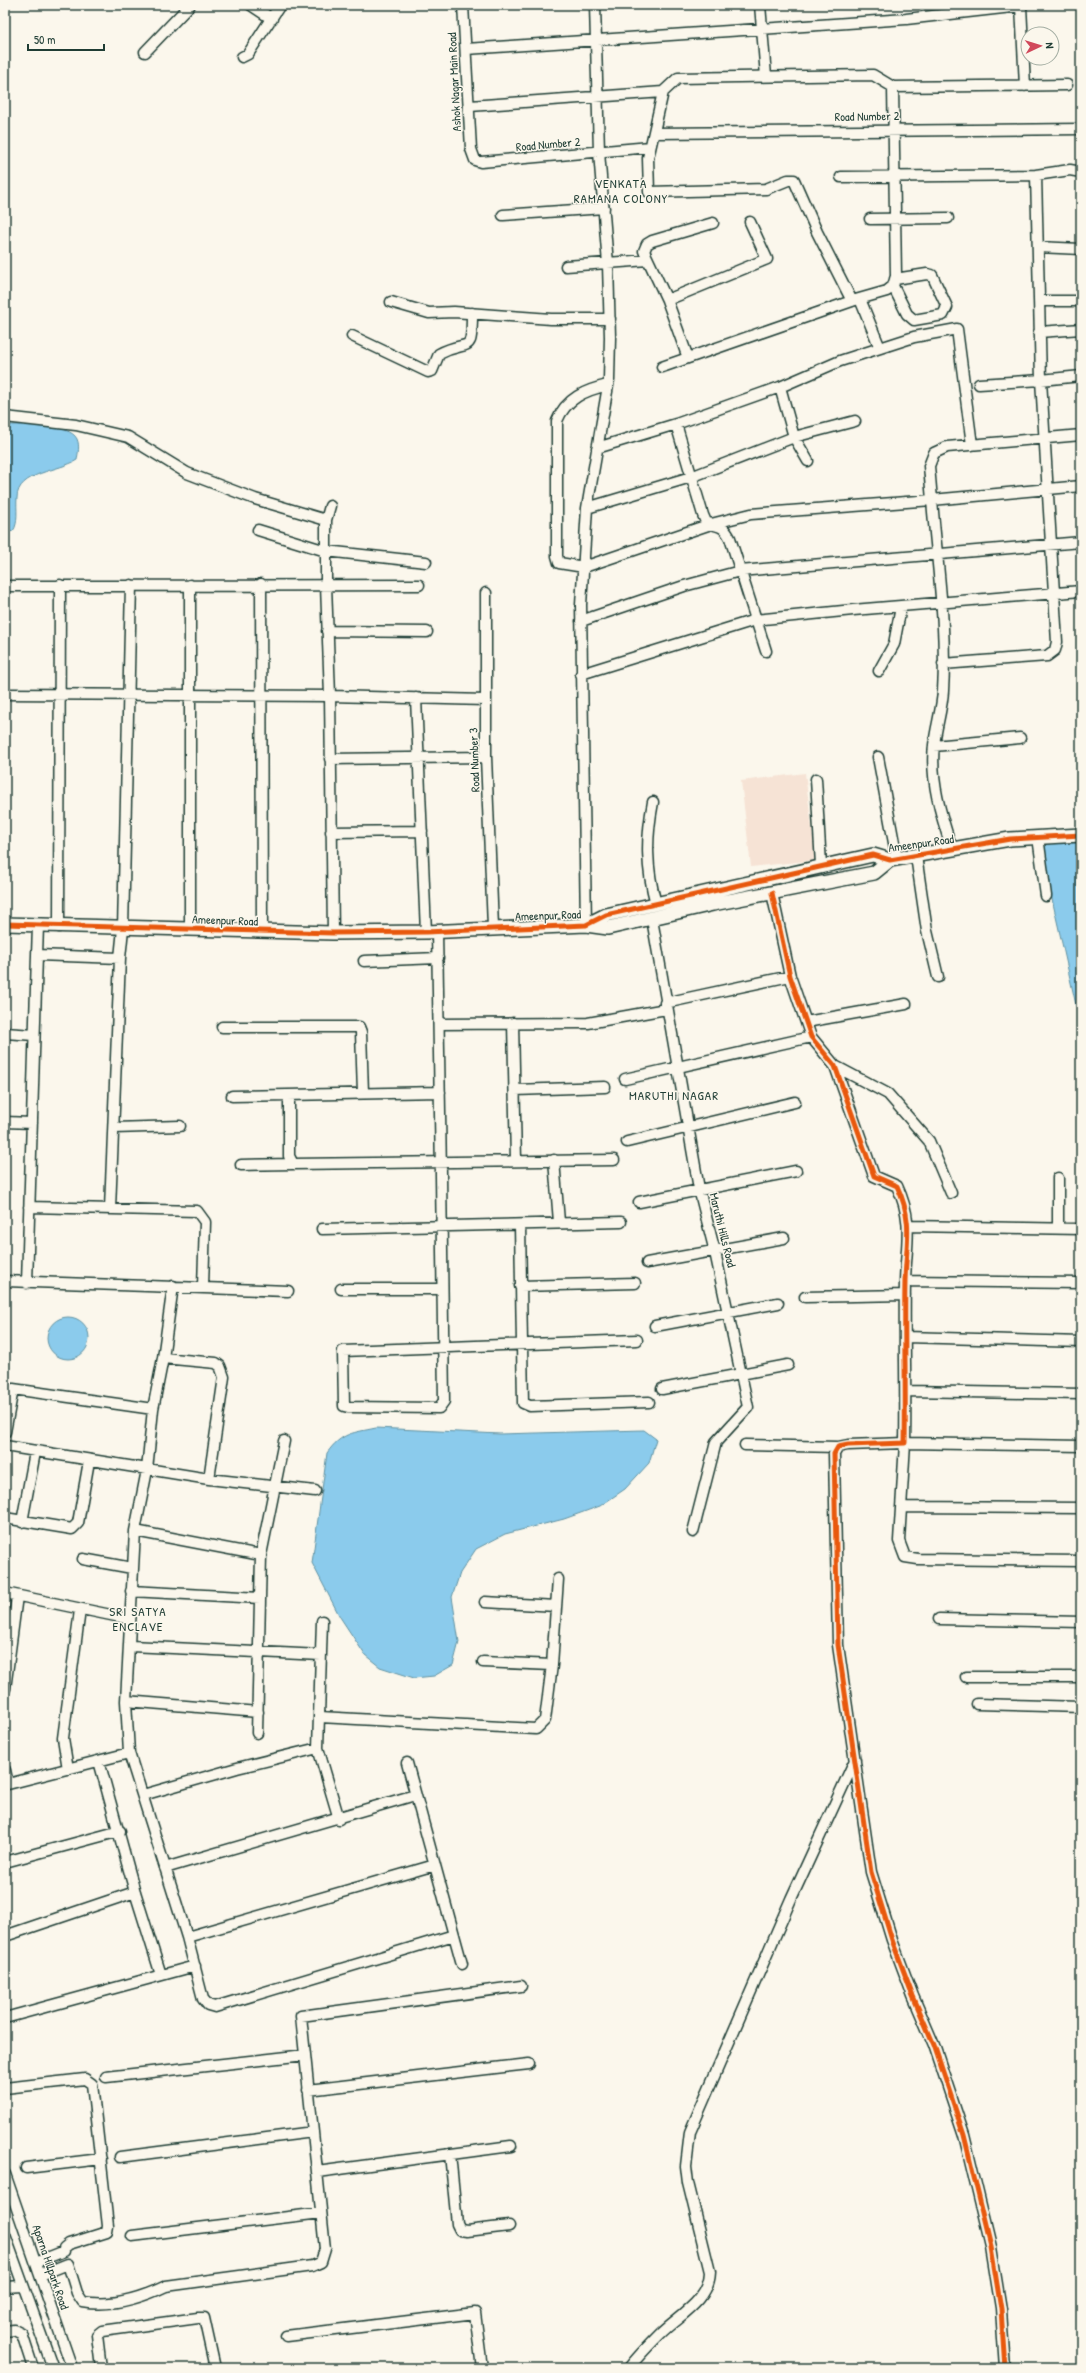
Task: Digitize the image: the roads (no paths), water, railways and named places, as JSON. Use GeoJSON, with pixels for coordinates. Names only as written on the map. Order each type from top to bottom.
{"type":"FeatureCollection","features":[{"type":"Feature","properties":{"kind":"street"},"geometry":{"type":"LineString","coordinates":[[144,52],[190,5]]}},
{"type":"Feature","properties":{"kind":"street"},"geometry":{"type":"LineString","coordinates":[[251,5],[272,19]]}},
{"type":"Feature","properties":{"kind":"street"},"geometry":{"type":"LineString","coordinates":[[242,57],[248,54],[280,5]]}},
{"type":"Feature","properties":{"kind":"street","name":"Ashok Nagar Main Road"},"geometry":{"type":"LineString","coordinates":[[463,5],[470,106],[471,149],[473,157]]}},
{"type":"Feature","properties":{"kind":"street"},"geometry":{"type":"LineString","coordinates":[[595,5],[599,152],[608,264],[610,319],[608,385],[587,508],[581,621],[586,925],[608,928],[814,884],[874,873],[894,859],[878,757]]}},
{"type":"Feature","properties":{"kind":"street"},"geometry":{"type":"LineString","coordinates":[[760,5],[766,76]]}},
{"type":"Feature","properties":{"kind":"street"},"geometry":{"type":"LineString","coordinates":[[466,49],[906,20],[1021,5],[1025,86]]}},
{"type":"Feature","properties":{"kind":"street"},"geometry":{"type":"LineString","coordinates":[[880,348],[856,300],[816,232],[794,180],[788,180],[766,189],[652,192],[648,189],[650,147],[663,92],[678,78],[873,74],[893,87],[1068,85]]}},
{"type":"Feature","properties":{"kind":"street"},"geometry":{"type":"LineString","coordinates":[[662,367],[856,300],[887,291],[894,283],[927,274],[932,275],[947,307],[947,311],[943,315],[914,320],[907,314],[894,283],[893,87]]}},
{"type":"Feature","properties":{"kind":"street"},"geometry":{"type":"LineString","coordinates":[[470,106],[598,95],[663,92]]}},
{"type":"Feature","properties":{"kind":"street","name":"Road Number 2"},"geometry":{"type":"LineString","coordinates":[[654,132],[893,129],[1081,129]]}},
{"type":"Feature","properties":{"kind":"street","name":"Road Number 2"},"geometry":{"type":"LineString","coordinates":[[473,157],[481,162],[650,147]]}},
{"type":"Feature","properties":{"kind":"street"},"geometry":{"type":"LineString","coordinates":[[840,177],[893,175],[1036,175],[1070,170],[1081,172]]}},
{"type":"Feature","properties":{"kind":"street"},"geometry":{"type":"LineString","coordinates":[[943,664],[1047,656],[1054,650],[1057,642],[1040,380],[1040,301],[1036,175]]}},
{"type":"Feature","properties":{"kind":"street"},"geometry":{"type":"LineString","coordinates":[[503,215],[604,208]]}},
{"type":"Feature","properties":{"kind":"street"},"geometry":{"type":"LineString","coordinates":[[870,219],[948,218]]}},
{"type":"Feature","properties":{"kind":"street"},"geometry":{"type":"LineString","coordinates":[[667,300],[767,260],[750,222]]}},
{"type":"Feature","properties":{"kind":"street"},"geometry":{"type":"LineString","coordinates":[[688,358],[667,300],[644,251],[647,244],[652,241],[713,223]]}},
{"type":"Feature","properties":{"kind":"street"},"geometry":{"type":"LineString","coordinates":[[1038,247],[1081,249]]}},
{"type":"Feature","properties":{"kind":"street"},"geometry":{"type":"LineString","coordinates":[[566,266],[648,260]]}},
{"type":"Feature","properties":{"kind":"street"},"geometry":{"type":"LineString","coordinates":[[1040,301],[1081,301]]}},
{"type":"Feature","properties":{"kind":"street"},"geometry":{"type":"LineString","coordinates":[[390,302],[422,312],[472,313],[551,319],[610,319]]}},
{"type":"Feature","properties":{"kind":"street"},"geometry":{"type":"LineString","coordinates":[[352,336],[428,372],[432,371],[439,354],[464,348],[469,343],[472,337],[472,313]]}},
{"type":"Feature","properties":{"kind":"street"},"geometry":{"type":"LineString","coordinates":[[597,448],[676,424],[780,387],[840,361],[914,337],[957,328],[972,445]]}},
{"type":"Feature","properties":{"kind":"street"},"geometry":{"type":"LineString","coordinates":[[1039,332],[1081,329]]}},
{"type":"Feature","properties":{"kind":"street"},"geometry":{"type":"LineString","coordinates":[[979,384],[1081,376]]}},
{"type":"Feature","properties":{"kind":"street"},"geometry":{"type":"LineString","coordinates":[[608,385],[590,389],[573,398],[561,412],[558,421],[557,556],[559,563],[563,566],[584,567],[711,524],[751,514],[932,500],[1081,486]]}},
{"type":"Feature","properties":{"kind":"street"},"geometry":{"type":"LineString","coordinates":[[780,387],[794,437],[808,461]]}},
{"type":"Feature","properties":{"kind":"street"},"geometry":{"type":"LineString","coordinates":[[5,417],[76,425],[128,437],[187,473],[255,499],[326,520]]}},
{"type":"Feature","properties":{"kind":"street"},"geometry":{"type":"LineString","coordinates":[[587,508],[691,477],[794,437],[855,421]]}},
{"type":"Feature","properties":{"kind":"street"},"geometry":{"type":"LineString","coordinates":[[676,424],[703,515],[706,522],[719,525],[725,529],[766,651]]}},
{"type":"Feature","properties":{"kind":"street"},"geometry":{"type":"LineString","coordinates":[[952,849],[940,814],[934,776],[934,746],[943,691],[943,664],[942,604],[936,554],[929,466],[934,454],[947,447],[1081,434]]}},
{"type":"Feature","properties":{"kind":"street"},"geometry":{"type":"LineString","coordinates":[[330,506],[326,520],[326,586],[330,696],[333,933]]}},
{"type":"Feature","properties":{"kind":"street"},"geometry":{"type":"LineString","coordinates":[[258,530],[326,552],[426,562]]}},
{"type":"Feature","properties":{"kind":"street"},"geometry":{"type":"LineString","coordinates":[[581,621],[684,586],[740,571],[1081,542]]}},
{"type":"Feature","properties":{"kind":"street"},"geometry":{"type":"LineString","coordinates":[[261,584],[262,932]]}},
{"type":"Feature","properties":{"kind":"street"},"geometry":{"type":"LineString","coordinates":[[5,586],[261,584],[326,586],[419,585]]}},
{"type":"Feature","properties":{"kind":"street"},"geometry":{"type":"LineString","coordinates":[[59,927],[60,585]]}},
{"type":"Feature","properties":{"kind":"street"},"geometry":{"type":"LineString","coordinates":[[110,1209],[120,958],[124,929],[131,585]]}},
{"type":"Feature","properties":{"kind":"street"},"geometry":{"type":"LineString","coordinates":[[190,585],[190,929]]}},
{"type":"Feature","properties":{"kind":"street"},"geometry":{"type":"LineString","coordinates":[[581,674],[755,620],[1081,591]]}},
{"type":"Feature","properties":{"kind":"street","name":"Road Number 3"},"geometry":{"type":"LineString","coordinates":[[486,593],[486,757],[493,927]]}},
{"type":"Feature","properties":{"kind":"street"},"geometry":{"type":"LineString","coordinates":[[879,671],[894,644],[901,607]]}},
{"type":"Feature","properties":{"kind":"street"},"geometry":{"type":"LineString","coordinates":[[327,631],[427,632]]}},
{"type":"Feature","properties":{"kind":"street"},"geometry":{"type":"LineString","coordinates":[[5,694],[191,694],[485,700]]}},
{"type":"Feature","properties":{"kind":"street"},"geometry":{"type":"LineString","coordinates":[[416,698],[422,831],[432,932],[438,958],[442,1289],[443,1347],[444,1401],[439,1408],[344,1406],[343,1351],[443,1347],[521,1344],[637,1340]]}},
{"type":"Feature","properties":{"kind":"street"},"geometry":{"type":"LineString","coordinates":[[934,746],[1020,738]]}},
{"type":"Feature","properties":{"kind":"street"},"geometry":{"type":"LineString","coordinates":[[330,758],[486,757]]}},
{"type":"Feature","properties":{"kind":"street"},"geometry":{"type":"LineString","coordinates":[[814,884],[816,866],[816,779]]}},
{"type":"Feature","properties":{"kind":"street"},"geometry":{"type":"LineString","coordinates":[[653,802],[649,825],[648,850],[649,879],[656,904]]}},
{"type":"Feature","properties":{"kind":"street"},"geometry":{"type":"LineString","coordinates":[[331,832],[422,831]]}},
{"type":"Feature","properties":{"kind":"street","name":"Ameenpur Road"},"geometry":{"type":"LineString","coordinates":[[5,924],[124,929],[190,929],[333,933],[432,932],[493,927],[586,925],[606,915],[816,866],[873,855],[894,859],[1010,839],[1080,832]]}},
{"type":"Feature","properties":{"kind":"street"},"geometry":{"type":"LineString","coordinates":[[1038,837],[1046,896]]}},
{"type":"Feature","properties":{"kind":"street"},"geometry":{"type":"LineString","coordinates":[[916,856],[927,932],[938,977]]}},
{"type":"Feature","properties":{"kind":"street"},"geometry":{"type":"LineString","coordinates":[[772,893],[790,976],[811,1036],[835,1066],[874,1176],[897,1186],[904,1202],[909,1226],[905,1280],[905,1442],[899,1541],[905,1557],[1081,1561]]}},
{"type":"Feature","properties":{"kind":"street","name":"Maruthi Hills Road"},"geometry":{"type":"LineString","coordinates":[[652,919],[699,1189],[716,1252],[743,1373],[748,1407],[716,1442],[693,1532]]}},
{"type":"Feature","properties":{"kind":"street"},"geometry":{"type":"LineString","coordinates":[[27,1283],[38,926]]}},
{"type":"Feature","properties":{"kind":"street"},"geometry":{"type":"LineString","coordinates":[[37,955],[120,958]]}},
{"type":"Feature","properties":{"kind":"street"},"geometry":{"type":"LineString","coordinates":[[364,961],[438,958]]}},
{"type":"Feature","properties":{"kind":"street"},"geometry":{"type":"LineString","coordinates":[[439,1024],[588,1023],[790,976]]}},
{"type":"Feature","properties":{"kind":"street"},"geometry":{"type":"LineString","coordinates":[[806,1022],[906,1004]]}},
{"type":"Feature","properties":{"kind":"street"},"geometry":{"type":"LineString","coordinates":[[513,1023],[516,1161]]}},
{"type":"Feature","properties":{"kind":"street"},"geometry":{"type":"LineString","coordinates":[[222,1027],[359,1027],[361,1032],[362,1094]]}},
{"type":"Feature","properties":{"kind":"street"},"geometry":{"type":"LineString","coordinates":[[5,1033],[34,1035]]}},
{"type":"Feature","properties":{"kind":"street"},"geometry":{"type":"LineString","coordinates":[[625,1079],[811,1036]]}},
{"type":"Feature","properties":{"kind":"street"},"geometry":{"type":"LineString","coordinates":[[835,1066],[888,1094],[929,1141],[951,1193]]}},
{"type":"Feature","properties":{"kind":"street"},"geometry":{"type":"LineString","coordinates":[[515,1090],[605,1087]]}},
{"type":"Feature","properties":{"kind":"street"},"geometry":{"type":"LineString","coordinates":[[232,1096],[440,1092]]}},
{"type":"Feature","properties":{"kind":"street"},"geometry":{"type":"LineString","coordinates":[[289,1096],[289,1156],[293,1164]]}},
{"type":"Feature","properties":{"kind":"street"},"geometry":{"type":"LineString","coordinates":[[627,1142],[794,1102]]}},
{"type":"Feature","properties":{"kind":"street"},"geometry":{"type":"LineString","coordinates":[[5,1122],[32,1123]]}},
{"type":"Feature","properties":{"kind":"street"},"geometry":{"type":"LineString","coordinates":[[114,1128],[180,1126]]}},
{"type":"Feature","properties":{"kind":"street"},"geometry":{"type":"LineString","coordinates":[[554,1160],[559,1222]]}},
{"type":"Feature","properties":{"kind":"street"},"geometry":{"type":"LineString","coordinates":[[240,1165],[293,1164],[302,1166],[441,1161],[614,1160]]}},
{"type":"Feature","properties":{"kind":"street"},"geometry":{"type":"LineString","coordinates":[[639,1202],[796,1171]]}},
{"type":"Feature","properties":{"kind":"street"},"geometry":{"type":"LineString","coordinates":[[1058,1178],[1058,1229]]}},
{"type":"Feature","properties":{"kind":"street"},"geometry":{"type":"LineString","coordinates":[[29,1207],[197,1211],[205,1222],[203,1287]]}},
{"type":"Feature","properties":{"kind":"street"},"geometry":{"type":"LineString","coordinates":[[322,1229],[520,1225],[559,1222],[621,1222]]}},
{"type":"Feature","properties":{"kind":"street"},"geometry":{"type":"LineString","coordinates":[[520,1225],[522,1400],[526,1405],[649,1402]]}},
{"type":"Feature","properties":{"kind":"street"},"geometry":{"type":"LineString","coordinates":[[909,1226],[1081,1229]]}},
{"type":"Feature","properties":{"kind":"street"},"geometry":{"type":"LineString","coordinates":[[647,1263],[716,1252],[784,1238]]}},
{"type":"Feature","properties":{"kind":"street"},"geometry":{"type":"LineString","coordinates":[[905,1280],[1081,1283]]}},
{"type":"Feature","properties":{"kind":"street"},"geometry":{"type":"LineString","coordinates":[[5,1282],[173,1286],[288,1291]]}},
{"type":"Feature","properties":{"kind":"street"},"geometry":{"type":"LineString","coordinates":[[520,1286],[635,1282]]}},
{"type":"Feature","properties":{"kind":"street"},"geometry":{"type":"LineString","coordinates":[[173,1286],[163,1358],[153,1409],[147,1470],[135,1531],[130,1619],[131,1646],[126,1701],[129,1753],[187,1937],[203,1999],[208,2005],[215,2007],[454,1935]]}},
{"type":"Feature","properties":{"kind":"street"},"geometry":{"type":"LineString","coordinates":[[341,1290],[442,1289]]}},
{"type":"Feature","properties":{"kind":"street"},"geometry":{"type":"LineString","coordinates":[[805,1297],[905,1295]]}},
{"type":"Feature","properties":{"kind":"street"},"geometry":{"type":"LineString","coordinates":[[655,1326],[729,1314],[778,1303]]}},
{"type":"Feature","properties":{"kind":"street"},"geometry":{"type":"LineString","coordinates":[[906,1337],[1081,1342]]}},
{"type":"Feature","properties":{"kind":"street"},"geometry":{"type":"LineString","coordinates":[[163,1358],[216,1363],[223,1372],[224,1378],[209,1479]]}},
{"type":"Feature","properties":{"kind":"street"},"geometry":{"type":"LineString","coordinates":[[662,1389],[788,1365]]}},
{"type":"Feature","properties":{"kind":"street"},"geometry":{"type":"LineString","coordinates":[[5,1432],[13,1389],[153,1409]]}},
{"type":"Feature","properties":{"kind":"street"},"geometry":{"type":"LineString","coordinates":[[906,1391],[1081,1394]]}},
{"type":"Feature","properties":{"kind":"street"},"geometry":{"type":"LineString","coordinates":[[257,1733],[260,1651],[260,1554],[284,1441]]}},
{"type":"Feature","properties":{"kind":"street"},"geometry":{"type":"LineString","coordinates":[[745,1445],[838,1447],[848,1444],[905,1442],[1081,1446]]}},
{"type":"Feature","properties":{"kind":"street"},"geometry":{"type":"LineString","coordinates":[[5,1446],[89,1461],[209,1479],[275,1485],[315,1491]]}},
{"type":"Feature","properties":{"kind":"street"},"geometry":{"type":"LineString","coordinates":[[838,1447],[834,1454],[838,1645],[871,1872],[897,1954],[934,2045],[964,2135],[991,2247],[1000,2309],[1005,2368]]}},
{"type":"Feature","properties":{"kind":"street"},"geometry":{"type":"LineString","coordinates":[[22,1522],[35,1452]]}},
{"type":"Feature","properties":{"kind":"street"},"geometry":{"type":"LineString","coordinates":[[5,1518],[61,1529],[72,1529],[78,1524],[89,1461]]}},
{"type":"Feature","properties":{"kind":"street"},"geometry":{"type":"LineString","coordinates":[[901,1507],[1081,1508]]}},
{"type":"Feature","properties":{"kind":"street"},"geometry":{"type":"LineString","coordinates":[[135,1531],[260,1554]]}},
{"type":"Feature","properties":{"kind":"street"},"geometry":{"type":"LineString","coordinates":[[83,1559],[132,1568]]}},
{"type":"Feature","properties":{"kind":"street"},"geometry":{"type":"LineString","coordinates":[[320,1717],[536,1730],[545,1720],[552,1665],[558,1579]]}},
{"type":"Feature","properties":{"kind":"street"},"geometry":{"type":"LineString","coordinates":[[131,1591],[260,1598]]}},
{"type":"Feature","properties":{"kind":"street"},"geometry":{"type":"LineString","coordinates":[[5,1593],[80,1610],[130,1619]]}},
{"type":"Feature","properties":{"kind":"street"},"geometry":{"type":"LineString","coordinates":[[5,1689],[17,1596]]}},
{"type":"Feature","properties":{"kind":"street"},"geometry":{"type":"LineString","coordinates":[[485,1602],[556,1606]]}},
{"type":"Feature","properties":{"kind":"street"},"geometry":{"type":"LineString","coordinates":[[68,1769],[63,1738],[80,1610]]}},
{"type":"Feature","properties":{"kind":"street"},"geometry":{"type":"LineString","coordinates":[[939,1619],[1081,1622]]}},
{"type":"Feature","properties":{"kind":"street"},"geometry":{"type":"LineString","coordinates":[[322,1621],[318,1748],[338,1818]]}},
{"type":"Feature","properties":{"kind":"street"},"geometry":{"type":"LineString","coordinates":[[131,1646],[321,1655]]}},
{"type":"Feature","properties":{"kind":"street"},"geometry":{"type":"LineString","coordinates":[[483,1662],[552,1665]]}},
{"type":"Feature","properties":{"kind":"street"},"geometry":{"type":"LineString","coordinates":[[966,1677],[1081,1677]]}},
{"type":"Feature","properties":{"kind":"street"},"geometry":{"type":"LineString","coordinates":[[126,1701],[258,1712]]}},
{"type":"Feature","properties":{"kind":"street"},"geometry":{"type":"LineString","coordinates":[[978,1704],[1081,1707]]}},
{"type":"Feature","properties":{"kind":"street"},"geometry":{"type":"LineString","coordinates":[[143,1795],[237,1768],[318,1748]]}},
{"type":"Feature","properties":{"kind":"street"},"geometry":{"type":"LineString","coordinates":[[5,1770],[6,1785],[129,1753]]}},
{"type":"Feature","properties":{"kind":"street"},"geometry":{"type":"LineString","coordinates":[[99,1760],[120,1831],[135,1892],[161,1975]]}},
{"type":"Feature","properties":{"kind":"street"},"geometry":{"type":"LineString","coordinates":[[629,2368],[660,2333],[691,2308],[706,2291],[710,2272],[686,2166],[690,2132],[791,1899],[855,1760]]}},
{"type":"Feature","properties":{"kind":"street"},"geometry":{"type":"LineString","coordinates":[[408,1763],[415,1795],[462,1964]]}},
{"type":"Feature","properties":{"kind":"street"},"geometry":{"type":"LineString","coordinates":[[165,1868],[415,1795]]}},
{"type":"Feature","properties":{"kind":"street"},"geometry":{"type":"LineString","coordinates":[[5,1862],[120,1831]]}},
{"type":"Feature","properties":{"kind":"street"},"geometry":{"type":"LineString","coordinates":[[187,1937],[435,1865]]}},
{"type":"Feature","properties":{"kind":"street"},"geometry":{"type":"LineString","coordinates":[[5,1936],[135,1892]]}},
{"type":"Feature","properties":{"kind":"street"},"geometry":{"type":"LineString","coordinates":[[5,2018],[195,1966]]}},
{"type":"Feature","properties":{"kind":"street"},"geometry":{"type":"LineString","coordinates":[[40,2275],[68,2264],[77,2292],[83,2302],[97,2304],[146,2296],[166,2286],[312,2266],[321,2262],[325,2248],[300,2016],[521,1986]]}},
{"type":"Feature","properties":{"kind":"street"},"geometry":{"type":"LineString","coordinates":[[106,2077],[305,2055]]}},
{"type":"Feature","properties":{"kind":"street"},"geometry":{"type":"LineString","coordinates":[[308,2090],[529,2064]]}},
{"type":"Feature","properties":{"kind":"street"},"geometry":{"type":"LineString","coordinates":[[5,2088],[89,2080],[92,2084],[108,2226],[107,2232],[69,2244],[64,2248],[64,2251],[36,2262]]}},
{"type":"Feature","properties":{"kind":"street"},"geometry":{"type":"LineString","coordinates":[[120,2157],[313,2132]]}},
{"type":"Feature","properties":{"kind":"street"},"geometry":{"type":"LineString","coordinates":[[317,2172],[511,2146]]}},
{"type":"Feature","properties":{"kind":"street"},"geometry":{"type":"LineString","coordinates":[[450,2154],[457,2224],[460,2230],[467,2231],[509,2226]]}},
{"type":"Feature","properties":{"kind":"street"},"geometry":{"type":"LineString","coordinates":[[26,2168],[101,2159]]}},
{"type":"Feature","properties":{"kind":"street","name":"Aparna Hillpark Road"},"geometry":{"type":"LineString","coordinates":[[5,2175],[72,2368]]}},
{"type":"Feature","properties":{"kind":"street"},"geometry":{"type":"LineString","coordinates":[[132,2236],[321,2212]]}},
{"type":"Feature","properties":{"kind":"street"},"geometry":{"type":"LineString","coordinates":[[5,2235],[9,2262],[22,2286],[53,2368]]}},
{"type":"Feature","properties":{"kind":"street"},"geometry":{"type":"LineString","coordinates":[[5,2287],[22,2286]]}},
{"type":"Feature","properties":{"kind":"street"},"geometry":{"type":"LineString","coordinates":[[286,2336],[475,2313],[482,2368]]}},
{"type":"Feature","properties":{"kind":"street"},"geometry":{"type":"LineString","coordinates":[[102,2368],[96,2342],[96,2335],[102,2331],[204,2318],[215,2368]]}},
{"type":"Feature","properties":{"kind":"street"},"geometry":{"type":"LineString","coordinates":[[5,2331],[14,2330],[22,2334],[33,2368]]}},
{"type":"Feature","properties":{"kind":"water"},"geometry":{"type":"Polygon","coordinates":[[[5,425],[33,425],[65,430],[73,434],[77,439],[79,447],[77,460],[70,464],[41,473],[24,483],[19,489],[17,498],[17,520],[15,528],[13,531],[7,533],[5,425]]]}},
{"type":"Feature","properties":{"kind":"water"},"geometry":{"type":"Polygon","coordinates":[[[1081,836],[1081,1027],[1038,837],[1081,836]]]}},
{"type":"Feature","properties":{"kind":"water"},"geometry":{"type":"Polygon","coordinates":[[[64,1317],[72,1317],[80,1320],[86,1326],[89,1338],[86,1350],[80,1356],[72,1359],[64,1359],[56,1356],[50,1350],[47,1342],[47,1334],[50,1326],[56,1320],[64,1317]]]}},
{"type":"Feature","properties":{"kind":"water"},"geometry":{"type":"Polygon","coordinates":[[[376,1428],[500,1434],[644,1430],[656,1439],[649,1463],[625,1489],[600,1506],[564,1519],[505,1534],[476,1549],[460,1573],[452,1597],[459,1642],[453,1665],[434,1676],[414,1678],[380,1667],[365,1655],[340,1617],[312,1563],[327,1453],[332,1446],[348,1434],[376,1428]]]}},
{"type":"Feature","properties":{"kind":"district","name":"VENKATA RAMANA COLONY"},"geometry":{"type":"Point","coordinates":[621,190]}},
{"type":"Feature","properties":{"kind":"district","name":"MARUTHI NAGAR"},"geometry":{"type":"Point","coordinates":[674,1095]}},
{"type":"Feature","properties":{"kind":"district","name":"SRI SATYA ENCLAVE"},"geometry":{"type":"Point","coordinates":[138,1618]}}]}
